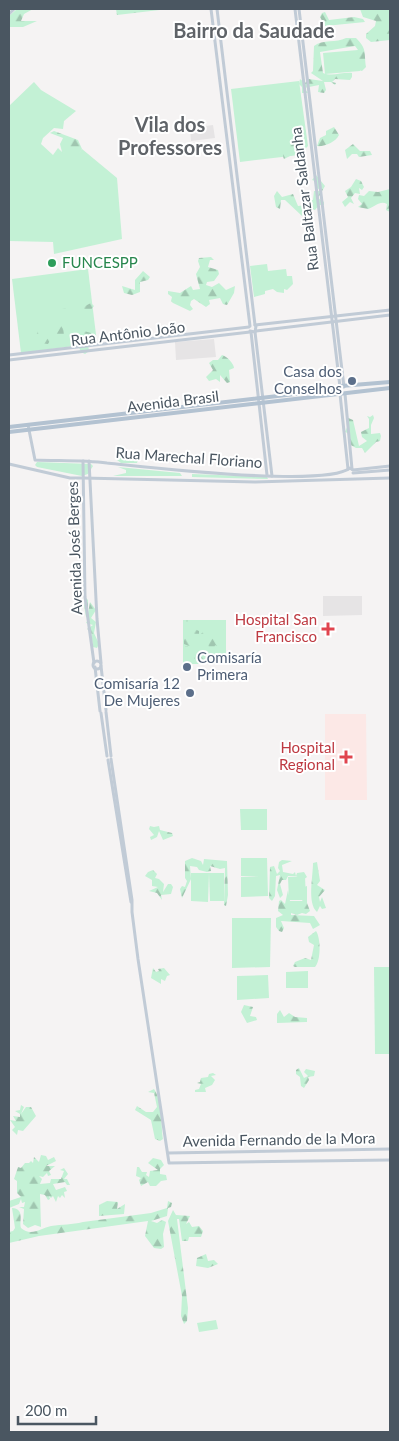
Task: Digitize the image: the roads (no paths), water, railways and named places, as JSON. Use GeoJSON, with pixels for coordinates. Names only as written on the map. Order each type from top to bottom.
{"type":"FeatureCollection","features":[{"type":"Feature","properties":{"kind":"main road"},"geometry":{"type":"LineString","coordinates":[[9,14],[14,9]]}},
{"type":"Feature","properties":{"kind":"main road"},"geometry":{"type":"LineString","coordinates":[[211,9],[255,326],[253,332],[254,356],[266,475]]}},
{"type":"Feature","properties":{"kind":"main road"},"geometry":{"type":"LineString","coordinates":[[217,9],[250,326],[258,355],[272,476]]}},
{"type":"Feature","properties":{"kind":"main road","name":"Rua Baltazar Saldanha"},"geometry":{"type":"LineString","coordinates":[[295,9],[330,318],[350,435],[349,471]]}},
{"type":"Feature","properties":{"kind":"main road","name":"Rua Baltazar Saldanha"},"geometry":{"type":"LineString","coordinates":[[299,9],[337,323],[344,435],[349,471]]}},
{"type":"Feature","properties":{"kind":"main road"},"geometry":{"type":"LineString","coordinates":[[316,199],[322,198]]}},
{"type":"Feature","properties":{"kind":"main road"},"geometry":{"type":"LineString","coordinates":[[255,326],[390,310]]}},
{"type":"Feature","properties":{"kind":"main road","name":"Rua Antônio João"},"geometry":{"type":"LineString","coordinates":[[9,360],[331,324],[390,315]]}},
{"type":"Feature","properties":{"kind":"main road","name":"Rua Antônio João"},"geometry":{"type":"LineString","coordinates":[[9,356],[255,326]]}},
{"type":"Feature","properties":{"kind":"main road"},"geometry":{"type":"LineString","coordinates":[[228,329],[229,334]]}},
{"type":"Feature","properties":{"kind":"main road"},"geometry":{"type":"LineString","coordinates":[[254,356],[258,355]]}},
{"type":"Feature","properties":{"kind":"main road","name":"Avenida Brasil"},"geometry":{"type":"LineString","coordinates":[[342,391],[390,382]]}},
{"type":"Feature","properties":{"kind":"main road","name":"Avenida Brasil"},"geometry":{"type":"LineString","coordinates":[[9,427],[29,427],[258,400],[390,388]]}},
{"type":"Feature","properties":{"kind":"main road"},"geometry":{"type":"LineString","coordinates":[[261,424],[266,424]]}},
{"type":"Feature","properties":{"kind":"main road","name":"Avenida Brasil"},"geometry":{"type":"LineString","coordinates":[[9,432],[29,427]]}},
{"type":"Feature","properties":{"kind":"main road","name":"Rua Marechal Floriano"},"geometry":{"type":"LineString","coordinates":[[29,427],[33,459],[83,461],[187,472],[272,476],[317,475],[349,471]]}},
{"type":"Feature","properties":{"kind":"main road"},"geometry":{"type":"LineString","coordinates":[[344,435],[350,435]]}},
{"type":"Feature","properties":{"kind":"main road"},"geometry":{"type":"LineString","coordinates":[[264,450],[269,450]]}},
{"type":"Feature","properties":{"kind":"main road","name":"Avenida José Berges"},"geometry":{"type":"LineString","coordinates":[[83,461],[85,597],[168,1153]]}},
{"type":"Feature","properties":{"kind":"main road","name":"Avenida José Berges"},"geometry":{"type":"LineString","coordinates":[[89,462],[96,619],[109,758]]}},
{"type":"Feature","properties":{"kind":"main road"},"geometry":{"type":"LineString","coordinates":[[9,464],[70,478],[255,482],[390,478]]}},
{"type":"Feature","properties":{"kind":"main road"},"geometry":{"type":"LineString","coordinates":[[349,471],[390,466]]}},
{"type":"Feature","properties":{"kind":"main road"},"geometry":{"type":"LineString","coordinates":[[349,471],[390,470]]}},
{"type":"Feature","properties":{"kind":"main road"},"geometry":{"type":"LineString","coordinates":[[98,661],[101,664],[98,668],[94,665],[98,661]]}},
{"type":"Feature","properties":{"kind":"main road"},"geometry":{"type":"LineString","coordinates":[[101,712],[103,708],[106,711]]}},
{"type":"Feature","properties":{"kind":"main road","name":"Avenida Fernando de la Mora"},"geometry":{"type":"LineString","coordinates":[[390,1149],[168,1153],[169,1163],[390,1160]]}},
{"type":"Feature","properties":{"kind":"place","name":"FUNCESPP"},"geometry":{"type":"Point","coordinates":[52,263]}},
{"type":"Feature","properties":{"kind":"place","name":"Casa dos Conselhos"},"geometry":{"type":"Point","coordinates":[352,381]}},
{"type":"Feature","properties":{"kind":"place","name":"Hospital San Francisco"},"geometry":{"type":"Point","coordinates":[328,629]}},
{"type":"Feature","properties":{"kind":"place","name":"Comisaría Primera"},"geometry":{"type":"Point","coordinates":[187,667]}},
{"type":"Feature","properties":{"kind":"place","name":"Comisaría 12 De Mujeres"},"geometry":{"type":"Point","coordinates":[190,693]}},
{"type":"Feature","properties":{"kind":"place","name":"Hospital Regional"},"geometry":{"type":"Point","coordinates":[346,757]}},
{"type":"Feature","properties":{"kind":"district","name":"Bairro da Saudade"},"geometry":{"type":"Point","coordinates":[254,31]}},
{"type":"Feature","properties":{"kind":"district","name":"Vila dos Professores"},"geometry":{"type":"Point","coordinates":[170,136]}}]}
